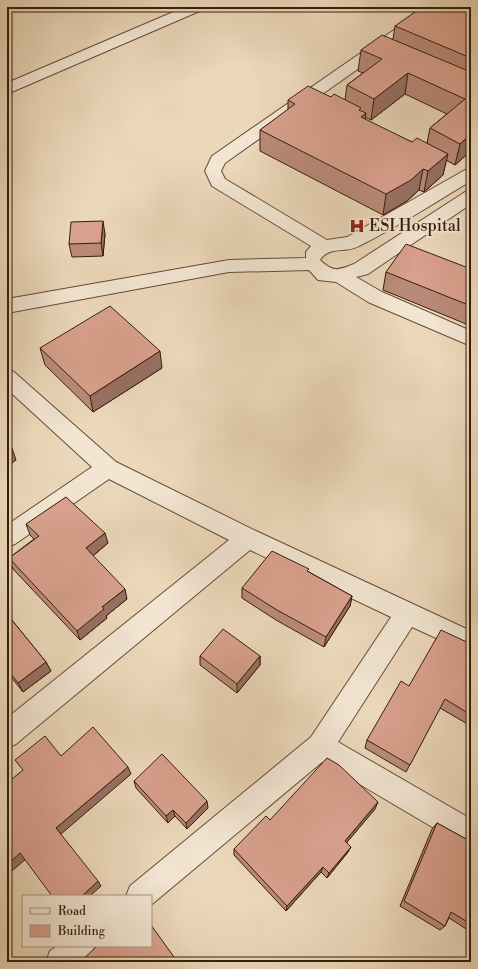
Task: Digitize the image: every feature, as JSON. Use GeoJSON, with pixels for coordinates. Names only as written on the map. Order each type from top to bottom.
{"type":"FeatureCollection","features":[{"type":"Feature","properties":{"kind":"street"},"geometry":{"type":"LineString","coordinates":[[7,89],[196,7]]}},
{"type":"Feature","properties":{"kind":"street"},"geometry":{"type":"LineString","coordinates":[[324,246],[218,182],[213,171],[218,160],[317,99],[385,51],[436,7]]}},
{"type":"Feature","properties":{"kind":"street"},"geometry":{"type":"LineString","coordinates":[[313,264],[315,252],[324,246],[351,242],[464,176]]}},
{"type":"Feature","properties":{"kind":"street"},"geometry":{"type":"LineString","coordinates":[[7,306],[229,266],[313,264],[325,275],[340,276],[361,269],[471,196]]}},
{"type":"Feature","properties":{"kind":"street"},"geometry":{"type":"LineString","coordinates":[[340,276],[375,297],[471,339]]}},
{"type":"Feature","properties":{"kind":"street"},"geometry":{"type":"LineString","coordinates":[[7,378],[100,462],[248,538],[471,643]]}},
{"type":"Feature","properties":{"kind":"street"},"geometry":{"type":"LineString","coordinates":[[7,537],[100,462]]}},
{"type":"Feature","properties":{"kind":"street"},"geometry":{"type":"LineString","coordinates":[[7,735],[248,538]]}},
{"type":"Feature","properties":{"kind":"street"},"geometry":{"type":"LineString","coordinates":[[141,895],[320,746],[406,613]]}},
{"type":"Feature","properties":{"kind":"street"},"geometry":{"type":"LineString","coordinates":[[320,746],[471,834]]}},
{"type":"Feature","properties":{"kind":"street"},"geometry":{"type":"LineString","coordinates":[[61,962],[79,947]]}},
{"type":"Feature","properties":{"kind":"building"},"geometry":{"type":"Polygon","coordinates":[[[422,7],[471,7],[471,58],[395,26],[422,7]]]}},
{"type":"Feature","properties":{"kind":"building"},"geometry":{"type":"Polygon","coordinates":[[[382,35],[471,72],[471,134],[460,144],[430,128],[465,99],[408,73],[374,99],[347,85],[382,59],[361,50],[382,35]]]}},
{"type":"Feature","properties":{"kind":"building"},"geometry":{"type":"Polygon","coordinates":[[[308,86],[331,97],[334,94],[361,108],[359,110],[366,113],[361,117],[412,142],[417,138],[448,154],[428,171],[423,169],[411,180],[386,194],[260,130],[295,104],[288,100],[308,86]]]}},
{"type":"Feature","properties":{"kind":"building"},"geometry":{"type":"Polygon","coordinates":[[[103,221],[101,243],[69,244],[71,222],[103,221]]]}},
{"type":"Feature","properties":{"kind":"building"},"geometry":{"type":"Polygon","coordinates":[[[406,244],[471,269],[471,306],[386,272],[406,244]]]}},
{"type":"Feature","properties":{"kind":"building"},"geometry":{"type":"Polygon","coordinates":[[[110,306],[160,351],[90,396],[40,348],[110,306]]]}},
{"type":"Feature","properties":{"kind":"building"},"geometry":{"type":"Polygon","coordinates":[[[7,444],[12,448],[7,452],[7,444]]]}},
{"type":"Feature","properties":{"kind":"building"},"geometry":{"type":"Polygon","coordinates":[[[66,497],[105,533],[86,548],[125,589],[102,607],[104,609],[77,631],[9,558],[39,536],[26,524],[66,497]]]}},
{"type":"Feature","properties":{"kind":"building"},"geometry":{"type":"Polygon","coordinates":[[[272,551],[309,569],[307,571],[352,596],[326,637],[277,610],[242,588],[272,551]]]}},
{"type":"Feature","properties":{"kind":"building"},"geometry":{"type":"Polygon","coordinates":[[[7,614],[46,662],[18,683],[7,669],[7,614]]]}},
{"type":"Feature","properties":{"kind":"building"},"geometry":{"type":"Polygon","coordinates":[[[223,629],[260,656],[237,684],[200,656],[223,629]]]}},
{"type":"Feature","properties":{"kind":"building"},"geometry":{"type":"Polygon","coordinates":[[[441,630],[471,644],[471,715],[445,699],[410,765],[367,740],[401,681],[409,686],[441,630]]]}},
{"type":"Feature","properties":{"kind":"building"},"geometry":{"type":"Polygon","coordinates":[[[93,727],[128,767],[56,828],[98,881],[83,895],[51,895],[20,853],[7,865],[7,783],[23,770],[15,760],[45,736],[61,756],[93,727]]]}},
{"type":"Feature","properties":{"kind":"building"},"geometry":{"type":"Polygon","coordinates":[[[162,754],[207,801],[186,823],[173,810],[166,816],[134,781],[162,754]]]}},
{"type":"Feature","properties":{"kind":"building"},"geometry":{"type":"Polygon","coordinates":[[[327,758],[339,765],[378,802],[345,841],[351,847],[329,873],[323,867],[287,906],[234,849],[266,816],[270,820],[327,758]]]}},
{"type":"Feature","properties":{"kind":"building"},"geometry":{"type":"Polygon","coordinates":[[[437,823],[471,841],[471,924],[451,912],[445,926],[404,901],[437,823]]]}},
{"type":"Feature","properties":{"kind":"building"},"geometry":{"type":"Polygon","coordinates":[[[152,926],[174,957],[171,962],[80,962],[96,947],[152,947],[152,926]]]}},
{"type":"Feature","properties":{"kind":"place","name":"ESI Hospital"},"geometry":{"type":"Point","coordinates":[357,226]}}]}
